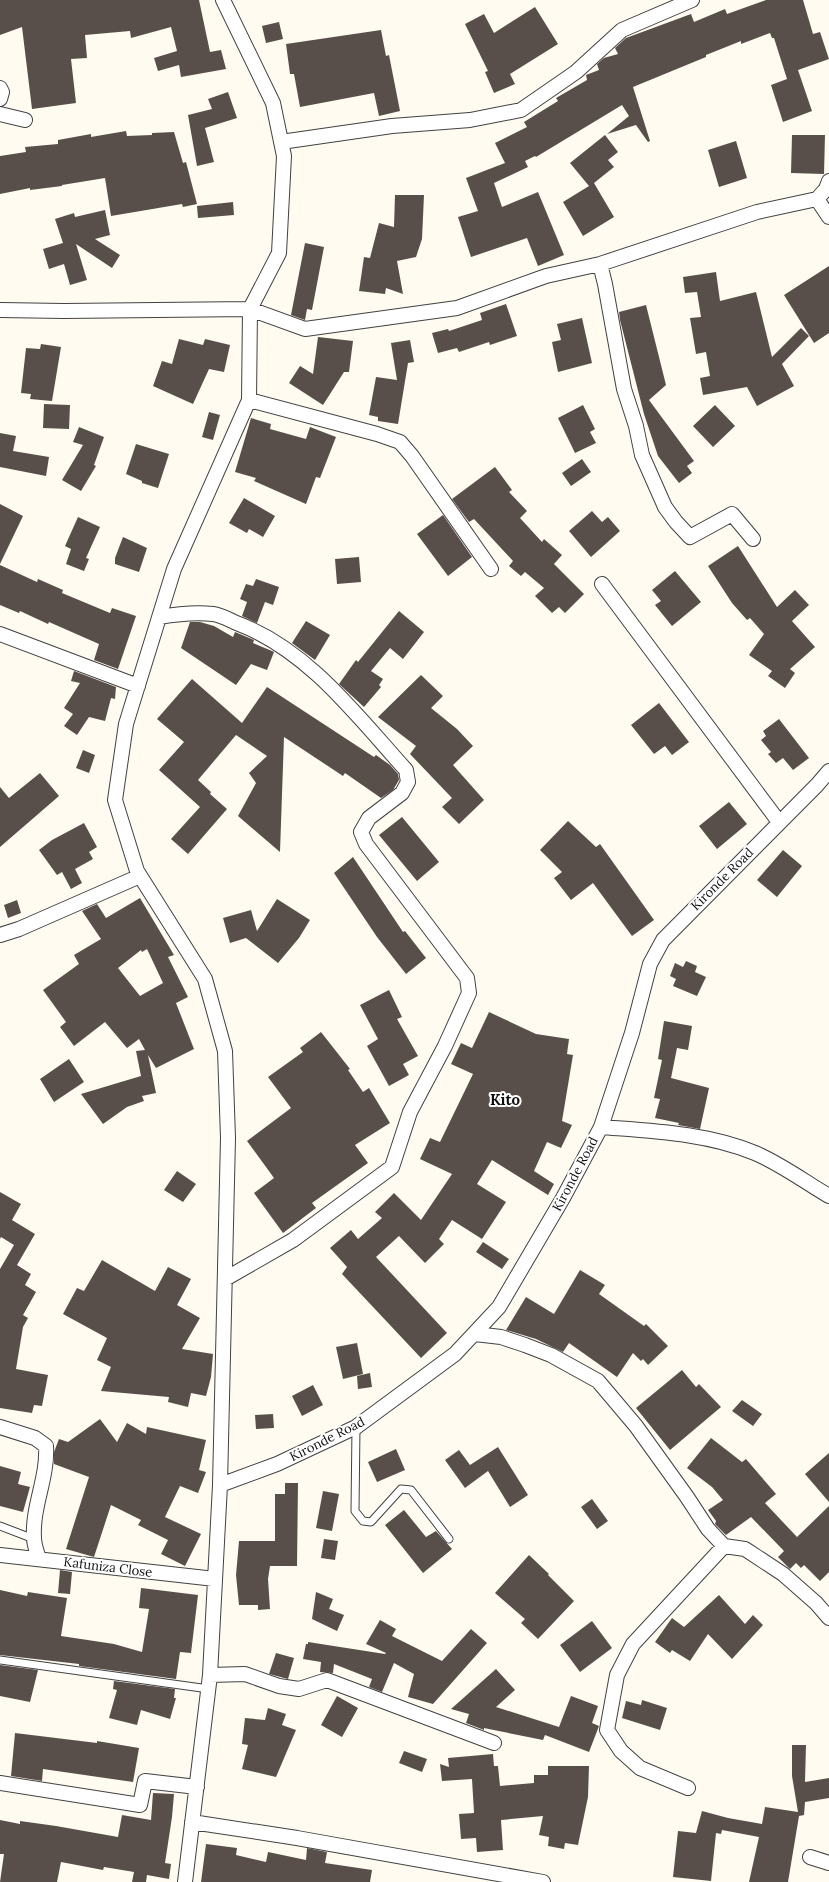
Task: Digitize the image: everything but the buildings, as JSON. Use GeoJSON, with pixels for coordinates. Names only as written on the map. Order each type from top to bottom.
{"type":"FeatureCollection","features":[{"type":"Feature","properties":{"kind":"street"},"geometry":{"type":"LineString","coordinates":[[185,1882],[210,1682],[220,1485],[228,1138],[225,1051],[205,979],[137,872],[116,800],[126,724],[174,569],[249,400],[250,309],[279,253],[284,156],[281,142],[272,103],[223,0]]}},
{"type":"Feature","properties":{"kind":"street"},"geometry":{"type":"LineString","coordinates":[[281,142],[392,126],[470,120],[521,110],[576,72],[622,30],[692,0]]}},
{"type":"Feature","properties":{"kind":"street"},"geometry":{"type":"LineString","coordinates":[[0,88],[2,92],[0,99]]}},
{"type":"Feature","properties":{"kind":"street"},"geometry":{"type":"LineString","coordinates":[[0,114],[25,120]]}},
{"type":"Feature","properties":{"kind":"street"},"geometry":{"type":"LineString","coordinates":[[0,310],[64,311],[250,309],[305,330],[457,308],[546,276],[600,264],[757,212],[817,199],[826,189],[829,181]]}},
{"type":"Feature","properties":{"kind":"street"},"geometry":{"type":"LineString","coordinates":[[817,199],[829,217]]}},
{"type":"Feature","properties":{"kind":"street"},"geometry":{"type":"LineString","coordinates":[[600,264],[624,389],[636,426],[642,455],[665,507],[690,537],[732,514],[753,539]]}},
{"type":"Feature","properties":{"kind":"street"},"geometry":{"type":"LineString","coordinates":[[249,400],[400,442],[412,456],[491,569]]}},
{"type":"Feature","properties":{"kind":"street"},"geometry":{"type":"LineString","coordinates":[[602,584],[780,822]]}},
{"type":"Feature","properties":{"kind":"street"},"geometry":{"type":"LineString","coordinates":[[159,617],[180,613],[215,614],[248,627],[278,643],[304,662],[338,695],[406,770],[408,782],[402,792],[370,818],[361,832],[366,844],[467,978],[469,994],[445,1046],[410,1112],[392,1167],[293,1240],[225,1279]]}},
{"type":"Feature","properties":{"kind":"street"},"geometry":{"type":"LineString","coordinates":[[0,634],[138,686]]}},
{"type":"Feature","properties":{"kind":"street","name":"Kironde Road"},"geometry":{"type":"LineString","coordinates":[[220,1485],[277,1464],[356,1427],[450,1359],[475,1334],[499,1306],[563,1198],[601,1127],[632,1033],[650,964],[663,940],[817,785],[829,771]]}},
{"type":"Feature","properties":{"kind":"street"},"geometry":{"type":"LineString","coordinates":[[0,935],[19,929],[140,876]]}},
{"type":"Feature","properties":{"kind":"street"},"geometry":{"type":"LineString","coordinates":[[601,1127],[650,1131],[717,1142],[755,1153],[829,1196]]}},
{"type":"Feature","properties":{"kind":"street"},"geometry":{"type":"LineString","coordinates":[[475,1334],[501,1337],[525,1345],[558,1358],[598,1381],[636,1426],[708,1529],[724,1546],[746,1549],[783,1574],[816,1603],[829,1618]]}},
{"type":"Feature","properties":{"kind":"street"},"geometry":{"type":"LineString","coordinates":[[0,1427],[35,1438],[46,1446],[45,1474],[35,1518],[34,1539],[39,1559]]}},
{"type":"Feature","properties":{"kind":"street"},"geometry":{"type":"LineString","coordinates":[[688,1788],[640,1768],[620,1751],[607,1730],[610,1703],[616,1675],[633,1644],[724,1546]]}},
{"type":"Feature","properties":{"kind":"street","name":"Kafuniza Close"},"geometry":{"type":"LineString","coordinates":[[0,1555],[215,1579]]}},
{"type":"Feature","properties":{"kind":"street"},"geometry":{"type":"LineString","coordinates":[[210,1682],[244,1674],[279,1686],[299,1689],[327,1680],[494,1743]]}},
{"type":"Feature","properties":{"kind":"street"},"geometry":{"type":"LineString","coordinates":[[0,1783],[140,1805],[145,1780],[197,1787]]}},
{"type":"Feature","properties":{"kind":"street"},"geometry":{"type":"LineString","coordinates":[[192,1822],[298,1838],[543,1882]]}},
{"type":"Feature","properties":{"kind":"street"},"geometry":{"type":"LineString","coordinates":[[810,1857],[829,1862]]}},
{"type":"Feature","properties":{"kind":"lane"},"geometry":{"type":"LineString","coordinates":[[356,1427],[355,1511],[363,1521],[371,1522],[402,1489],[411,1490],[448,1538]]}},
{"type":"Feature","properties":{"kind":"lane"},"geometry":{"type":"LineString","coordinates":[[0,1526],[34,1539]]}},
{"type":"Feature","properties":{"kind":"lane"},"geometry":{"type":"LineString","coordinates":[[0,1660],[210,1682]]}},
{"type":"Feature","properties":{"kind":"district","name":"Kito"},"geometry":{"type":"Point","coordinates":[505,1099]}}]}
